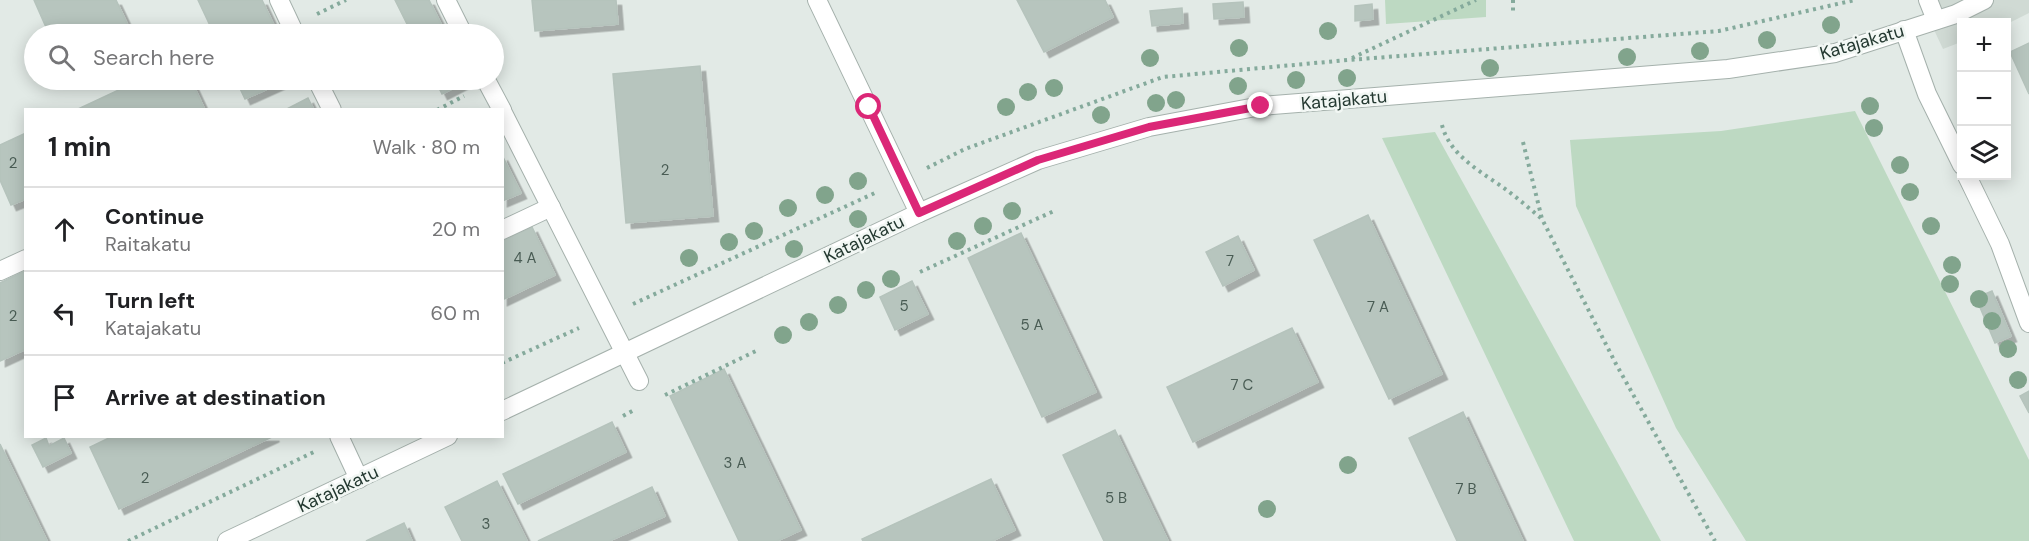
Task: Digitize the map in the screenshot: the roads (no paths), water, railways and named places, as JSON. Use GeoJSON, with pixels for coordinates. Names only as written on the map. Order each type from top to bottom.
{"type":"FeatureCollection","features":[{"type":"Feature","properties":{"kind":"street"},"geometry":{"type":"LineString","coordinates":[[279,0],[291,24]]}},
{"type":"Feature","properties":{"kind":"street"},"geometry":{"type":"LineString","coordinates":[[446,0],[458,24]]}},
{"type":"Feature","properties":{"kind":"street"},"geometry":{"type":"LineString","coordinates":[[817,0],[919,213]]}},
{"type":"Feature","properties":{"kind":"street"},"geometry":{"type":"LineString","coordinates":[[1928,0],[1936,20]]}},
{"type":"Feature","properties":{"kind":"street","name":"Katajakatu"},"geometry":{"type":"LineString","coordinates":[[504,410],[919,213],[1038,160],[1149,127],[1261,106],[1728,69],[1835,53],[1956,14],[1984,0]]}},
{"type":"Feature","properties":{"kind":"street"},"geometry":{"type":"LineString","coordinates":[[1904,30],[1927,94],[1957,155]]}},
{"type":"Feature","properties":{"kind":"street"},"geometry":{"type":"LineString","coordinates":[[322,90],[331,108]]}},
{"type":"Feature","properties":{"kind":"street"},"geometry":{"type":"LineString","coordinates":[[491,90],[501,108]]}},
{"type":"Feature","properties":{"kind":"street"},"geometry":{"type":"LineString","coordinates":[[504,114],[639,381]]}},
{"type":"Feature","properties":{"kind":"street"},"geometry":{"type":"LineString","coordinates":[[1969,180],[2000,244],[2029,323]]}},
{"type":"Feature","properties":{"kind":"street"},"geometry":{"type":"LineString","coordinates":[[504,229],[551,207]]}},
{"type":"Feature","properties":{"kind":"street"},"geometry":{"type":"LineString","coordinates":[[0,271],[24,260]]}},
{"type":"Feature","properties":{"kind":"street"},"geometry":{"type":"LineString","coordinates":[[340,438],[359,479]]}},
{"type":"Feature","properties":{"kind":"street","name":"Katajakatu"},"geometry":{"type":"LineString","coordinates":[[227,541],[444,438]]}}]}
